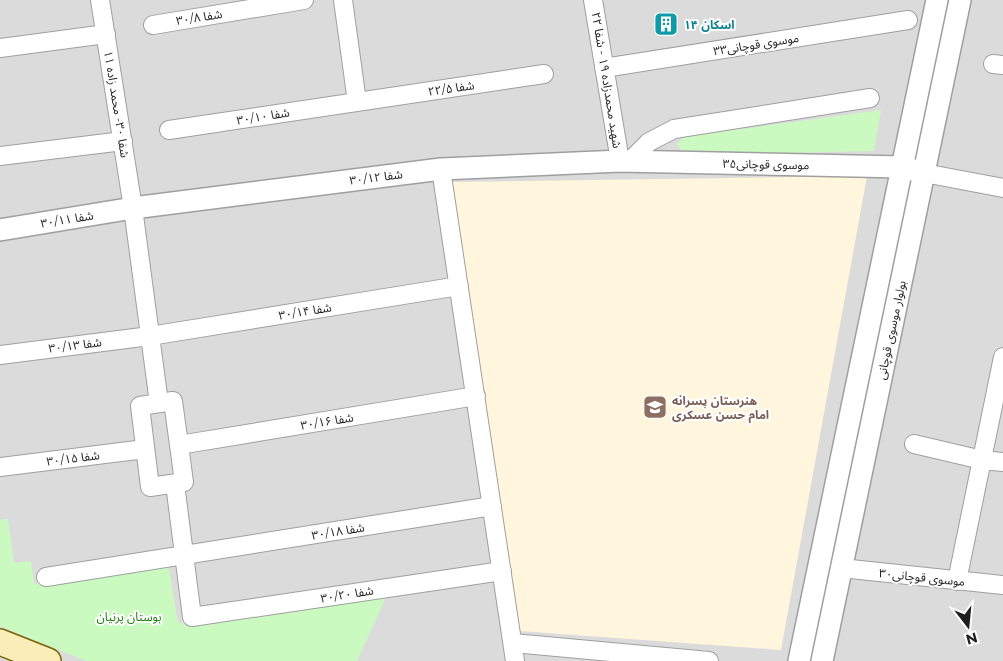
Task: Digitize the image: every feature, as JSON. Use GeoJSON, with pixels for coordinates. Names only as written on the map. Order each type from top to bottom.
{"type":"FeatureCollection","features":[{"type":"Feature","properties":{"kind":"main road"},"geometry":{"type":"LineString","coordinates":[[0,642],[48,661]]}},
{"type":"Feature","properties":{"kind":"street","name":"شفا ۳۰- محمد زاده ۱۱"},"geometry":{"type":"LineString","coordinates":[[100,0],[133,208],[159,403]]}},
{"type":"Feature","properties":{"kind":"street","name":"شفا ۳۰/۸"},"geometry":{"type":"LineString","coordinates":[[153,25],[304,0]]}},
{"type":"Feature","properties":{"kind":"street"},"geometry":{"type":"LineString","coordinates":[[343,0],[357,102]]}},
{"type":"Feature","properties":{"kind":"street","name":"شهید محمدزاده ۱۹ - شفا ۲۲"},"geometry":{"type":"LineString","coordinates":[[594,0],[604,68],[625,161]]}},
{"type":"Feature","properties":{"kind":"street","name":"بولوار موسوی قوچانی"},"geometry":{"type":"LineString","coordinates":[[799,661],[937,0]]}},
{"type":"Feature","properties":{"kind":"street","name":"بولوار موسوی قوچانی"},"geometry":{"type":"LineString","coordinates":[[822,661],[960,0]]}},
{"type":"Feature","properties":{"kind":"street","name":"موسوی قوچانی۳۳"},"geometry":{"type":"LineString","coordinates":[[604,68],[908,20]]}},
{"type":"Feature","properties":{"kind":"street"},"geometry":{"type":"LineString","coordinates":[[0,48],[106,34]]}},
{"type":"Feature","properties":{"kind":"street","name":"شفا ۲۲/۵"},"geometry":{"type":"LineString","coordinates":[[357,102],[544,74]]}},
{"type":"Feature","properties":{"kind":"street"},"geometry":{"type":"LineString","coordinates":[[625,161],[649,142],[674,130],[870,98]]}},
{"type":"Feature","properties":{"kind":"street","name":"شفا ۳۰/۱۰"},"geometry":{"type":"LineString","coordinates":[[169,130],[357,102]]}},
{"type":"Feature","properties":{"kind":"street"},"geometry":{"type":"LineString","coordinates":[[0,156],[123,141]]}},
{"type":"Feature","properties":{"kind":"street","name":"موسوی قوچانی۳۵"},"geometry":{"type":"LineString","coordinates":[[625,161],[902,167],[924,173]]}},
{"type":"Feature","properties":{"kind":"street","name":"شفا ۳۰/۱۲"},"geometry":{"type":"LineString","coordinates":[[133,208],[441,169],[625,161]]}},
{"type":"Feature","properties":{"kind":"street"},"geometry":{"type":"LineString","coordinates":[[441,169],[515,661]]}},
{"type":"Feature","properties":{"kind":"street"},"geometry":{"type":"LineString","coordinates":[[924,173],[1003,188]]}},
{"type":"Feature","properties":{"kind":"street","name":"شفا ۳۰/۱۱"},"geometry":{"type":"LineString","coordinates":[[0,230],[133,208]]}},
{"type":"Feature","properties":{"kind":"street","name":"شفا ۳۰/۱۴"},"geometry":{"type":"LineString","coordinates":[[150,336],[459,286]]}},
{"type":"Feature","properties":{"kind":"street","name":"شفا ۳۰/۱۳"},"geometry":{"type":"LineString","coordinates":[[0,354],[150,336]]}},
{"type":"Feature","properties":{"kind":"street"},"geometry":{"type":"LineString","coordinates":[[957,581],[1003,357]]}},
{"type":"Feature","properties":{"kind":"street","name":"شفا ۳۰/۱۶"},"geometry":{"type":"LineString","coordinates":[[179,445],[476,396]]}},
{"type":"Feature","properties":{"kind":"street"},"geometry":{"type":"LineString","coordinates":[[173,401],[179,445],[184,482],[150,487],[140,406],[173,401]]}},
{"type":"Feature","properties":{"kind":"street"},"geometry":{"type":"LineString","coordinates":[[914,444],[982,460],[1003,462]]}},
{"type":"Feature","properties":{"kind":"street","name":"شفا ۳۰/۱۵"},"geometry":{"type":"LineString","coordinates":[[0,467],[145,449]]}},
{"type":"Feature","properties":{"kind":"street"},"geometry":{"type":"LineString","coordinates":[[175,484],[184,555]]}},
{"type":"Feature","properties":{"kind":"street","name":"شفا ۳۰/۱۸"},"geometry":{"type":"LineString","coordinates":[[46,577],[492,506]]}},
{"type":"Feature","properties":{"kind":"street","name":"شفا ۳۰/۲۰"},"geometry":{"type":"LineString","coordinates":[[184,555],[192,617],[502,571]]}},
{"type":"Feature","properties":{"kind":"street","name":"موسوی قوچانی۳۰"},"geometry":{"type":"LineString","coordinates":[[841,568],[1003,585]]}},
{"type":"Feature","properties":{"kind":"street"},"geometry":{"type":"LineString","coordinates":[[513,643],[710,661]]}},
{"type":"Feature","properties":{"kind":"shaded area"},"geometry":{"type":"Polygon","coordinates":[[[0,0],[1003,0],[1003,661],[0,661],[0,0]]]}},
{"type":"Feature","properties":{"kind":"shaded area","name":"هنرستان پسرانه امام حسن عسکری"},"geometry":{"type":"Polygon","coordinates":[[[867,176],[781,650],[519,631],[450,182],[867,176]]]}},
{"type":"Feature","properties":{"kind":"green space"},"geometry":{"type":"Polygon","coordinates":[[[881,110],[874,151],[697,155],[681,150],[677,144],[684,137],[881,110]]]}},
{"type":"Feature","properties":{"kind":"green space","name":"بوستان پرنیان"},"geometry":{"type":"Polygon","coordinates":[[[8,519],[14,563],[31,561],[34,584],[168,564],[178,623],[387,595],[357,661],[86,661],[0,626],[0,520],[8,519]]]}},
{"type":"Feature","properties":{"kind":"place","name":"اسکان ۱۴"},"geometry":{"type":"Point","coordinates":[666,24]}},
{"type":"Feature","properties":{"kind":"place","name":"هنرستان پسرانه امام حسن عسکری"},"geometry":{"type":"Point","coordinates":[655,407]}}]}
